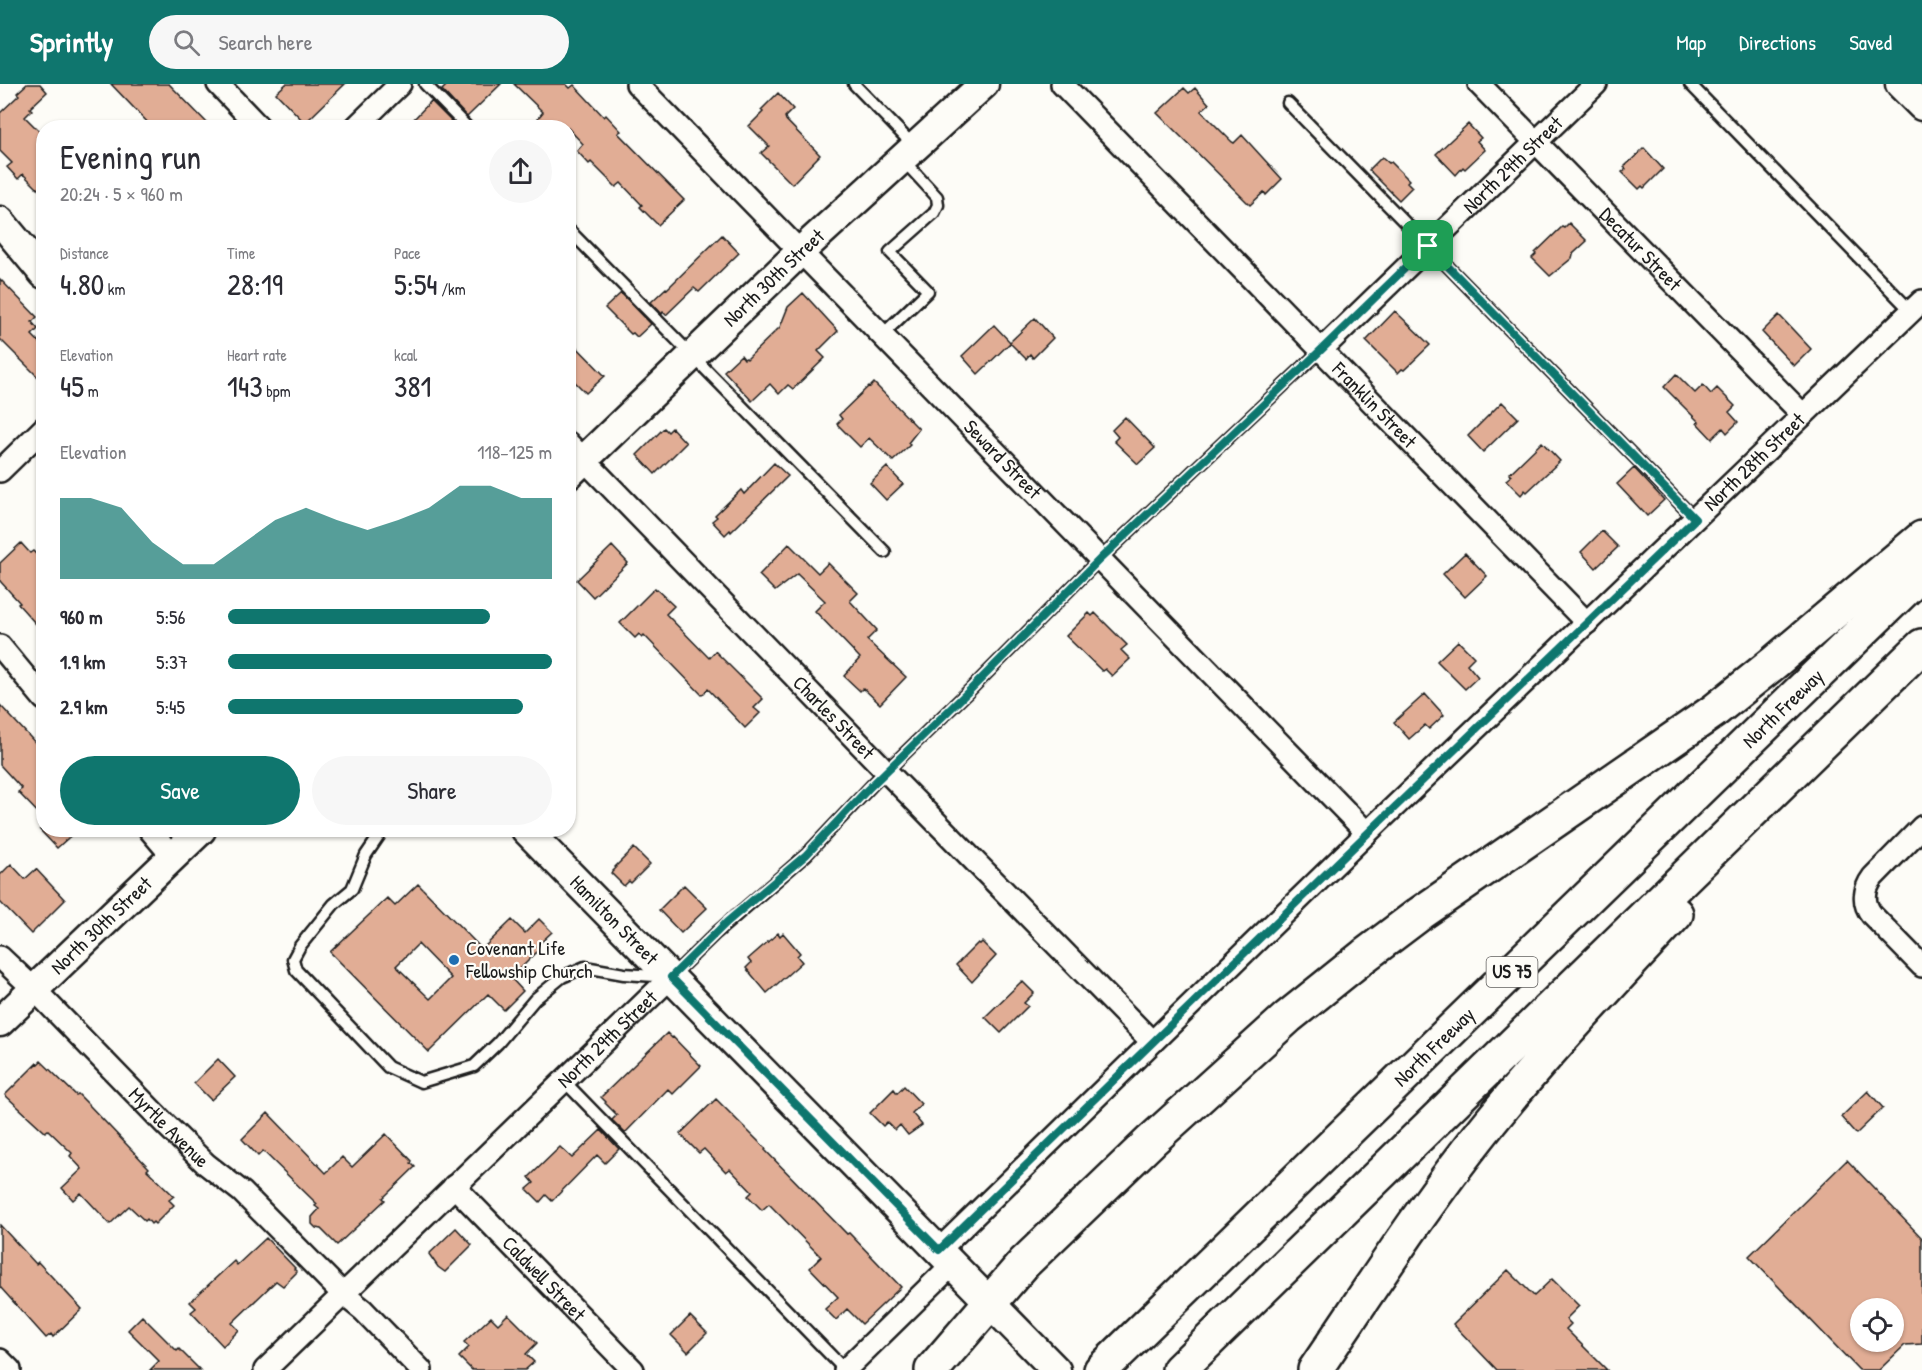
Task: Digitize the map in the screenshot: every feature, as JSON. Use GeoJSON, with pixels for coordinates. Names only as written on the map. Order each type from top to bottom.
{"type":"FeatureCollection","features":[{"type":"Feature","properties":{"kind":"highway"},"geometry":{"type":"LineString","coordinates":[[932,1370],[1024,1263],[1230,1069],[1313,996],[1421,913],[1721,706],[1922,538]]}},
{"type":"Feature","properties":{"kind":"highway","name":"North Freeway"},"geometry":{"type":"LineString","coordinates":[[1101,1370],[1922,573]]}},
{"type":"Feature","properties":{"kind":"highway","name":"US 75"},"geometry":{"type":"LineString","coordinates":[[1179,1370],[1922,646]]}},
{"type":"Feature","properties":{"kind":"highway"},"geometry":{"type":"LineString","coordinates":[[1315,1370],[1432,1199],[1522,1083],[1710,876],[1922,653]]}},
{"type":"Feature","properties":{"kind":"main road","name":"North 30th Street"},"geometry":{"type":"LineString","coordinates":[[576,457],[692,355],[801,251],[984,84]]}},
{"type":"Feature","properties":{"kind":"main road"},"geometry":{"type":"LineString","coordinates":[[1900,84],[1922,106]]}},
{"type":"Feature","properties":{"kind":"main road"},"geometry":{"type":"LineString","coordinates":[[0,222],[36,265]]}},
{"type":"Feature","properties":{"kind":"main road","name":"North 30th Street"},"geometry":{"type":"LineString","coordinates":[[0,1022],[194,837]]}},
{"type":"Feature","properties":{"kind":"main road","name":"Hamilton Street"},"geometry":{"type":"LineString","coordinates":[[533,837],[1056,1370]]}},
{"type":"Feature","properties":{"kind":"street"},"geometry":{"type":"LineString","coordinates":[[218,84],[252,120]]}},
{"type":"Feature","properties":{"kind":"street"},"geometry":{"type":"LineString","coordinates":[[363,120],[400,84]]}},
{"type":"Feature","properties":{"kind":"street","name":"Seward Street"},"geometry":{"type":"LineString","coordinates":[[637,84],[1368,833]]}},
{"type":"Feature","properties":{"kind":"street","name":"Franklin Street"},"geometry":{"type":"LineString","coordinates":[[1062,84],[1587,623]]}},
{"type":"Feature","properties":{"kind":"street","name":"Decatur Street"},"geometry":{"type":"LineString","coordinates":[[1479,84],[1803,415]]}},
{"type":"Feature","properties":{"kind":"street","name":"North 29th Street"},"geometry":{"type":"LineString","coordinates":[[1320,351],[1596,84]]}},
{"type":"Feature","properties":{"kind":"street","name":"North 28th Street"},"geometry":{"type":"LineString","coordinates":[[845,1370],[946,1257],[1152,1042],[1917,306]]}},
{"type":"Feature","properties":{"kind":"street"},"geometry":{"type":"LineString","coordinates":[[0,471],[36,436]]}},
{"type":"Feature","properties":{"kind":"street","name":"Charles Street"},"geometry":{"type":"LineString","coordinates":[[576,461],[886,771],[1152,1042]]}},
{"type":"Feature","properties":{"kind":"street"},"geometry":{"type":"LineString","coordinates":[[0,646],[36,689]]}},
{"type":"Feature","properties":{"kind":"street"},"geometry":{"type":"LineString","coordinates":[[1922,827],[1873,876],[1865,896],[1867,909],[1922,966]]}},
{"type":"Feature","properties":{"kind":"street"},"geometry":{"type":"LineString","coordinates":[[156,837],[173,857]]}},
{"type":"Feature","properties":{"kind":"street","name":"Myrtle Avenue"},"geometry":{"type":"LineString","coordinates":[[0,957],[165,1124],[206,1164],[242,1192],[421,1370]]}},
{"type":"Feature","properties":{"kind":"street","name":"North 29th Street"},"geometry":{"type":"LineString","coordinates":[[265,1370],[671,977]]}},
{"type":"Feature","properties":{"kind":"street","name":"Caldwell Street"},"geometry":{"type":"LineString","coordinates":[[454,1186],[633,1370]]}},
{"type":"Feature","properties":{"kind":"street"},"geometry":{"type":"LineString","coordinates":[[0,1360],[10,1370]]}},
{"type":"Feature","properties":{"kind":"lane"},"geometry":{"type":"LineString","coordinates":[[425,84],[460,120]]}},
{"type":"Feature","properties":{"kind":"lane"},"geometry":{"type":"LineString","coordinates":[[854,84],[908,153],[937,197],[938,205],[934,213],[890,252],[928,291],[882,335]]}},
{"type":"Feature","properties":{"kind":"lane"},"geometry":{"type":"LineString","coordinates":[[1690,84],[1917,306]]}},
{"type":"Feature","properties":{"kind":"lane"},"geometry":{"type":"LineString","coordinates":[[1288,103],[1695,519]]}},
{"type":"Feature","properties":{"kind":"lane"},"geometry":{"type":"LineString","coordinates":[[576,238],[885,552]]}},
{"type":"Feature","properties":{"kind":"lane","name":"North 29th Street"},"geometry":{"type":"LineString","coordinates":[[671,977],[722,927],[806,855],[886,771],[1100,559],[1320,351]]}},
{"type":"Feature","properties":{"kind":"lane"},"geometry":{"type":"LineString","coordinates":[[378,837],[366,855],[352,889],[334,904],[300,946],[293,959],[296,970],[388,1067],[421,1082],[474,1066],[498,1043],[535,999],[562,977],[585,967],[624,974],[671,977]]}},
{"type":"Feature","properties":{"kind":"lane"},"geometry":{"type":"LineString","coordinates":[[564,1081],[845,1370]]}},
{"type":"Feature","properties":{"kind":"building"},"geometry":{"type":"Polygon","coordinates":[[[27,84],[40,84],[47,92],[30,108],[32,110],[25,117],[36,128],[36,187],[23,174],[18,179],[7,167],[12,163],[0,151],[0,113],[19,95],[17,93],[27,84]]]}},
{"type":"Feature","properties":{"kind":"building"},"geometry":{"type":"Polygon","coordinates":[[[111,84],[169,84],[204,120],[145,120],[111,84]]]}},
{"type":"Feature","properties":{"kind":"building"},"geometry":{"type":"Polygon","coordinates":[[[286,84],[345,84],[308,120],[302,120],[276,93],[286,84]]]}},
{"type":"Feature","properties":{"kind":"building"},"geometry":{"type":"Polygon","coordinates":[[[448,84],[501,84],[467,117],[442,90],[448,84]]]}},
{"type":"Feature","properties":{"kind":"building"},"geometry":{"type":"Polygon","coordinates":[[[514,84],[566,84],[570,88],[574,85],[604,117],[606,115],[621,131],[618,133],[684,200],[658,225],[621,183],[616,187],[577,151],[583,144],[576,137],[576,120],[540,120],[538,118],[543,112],[514,84]]]}},
{"type":"Feature","properties":{"kind":"building"},"geometry":{"type":"Polygon","coordinates":[[[1184,88],[1189,93],[1195,88],[1209,104],[1201,111],[1232,142],[1234,143],[1242,135],[1282,179],[1266,195],[1264,192],[1250,205],[1157,113],[1184,88]]]}},
{"type":"Feature","properties":{"kind":"building"},"geometry":{"type":"Polygon","coordinates":[[[778,93],[793,109],[785,117],[786,120],[820,155],[792,184],[761,153],[769,146],[749,126],[778,93]]]}},
{"type":"Feature","properties":{"kind":"building"},"geometry":{"type":"Polygon","coordinates":[[[431,101],[450,120],[415,120],[431,101]]]}},
{"type":"Feature","properties":{"kind":"building"},"geometry":{"type":"Polygon","coordinates":[[[1468,124],[1481,138],[1477,141],[1485,150],[1456,175],[1436,154],[1468,124]]]}},
{"type":"Feature","properties":{"kind":"building"},"geometry":{"type":"Polygon","coordinates":[[[1644,148],[1663,169],[1644,188],[1642,186],[1639,189],[1622,172],[1626,169],[1624,167],[1644,148]]]}},
{"type":"Feature","properties":{"kind":"building"},"geometry":{"type":"Polygon","coordinates":[[[1382,157],[1389,163],[1391,162],[1409,180],[1407,182],[1412,187],[1399,200],[1369,170],[1382,157]]]}},
{"type":"Feature","properties":{"kind":"building"},"geometry":{"type":"Polygon","coordinates":[[[1569,223],[1587,241],[1573,254],[1572,258],[1550,276],[1532,258],[1562,227],[1564,228],[1569,223]]]}},
{"type":"Feature","properties":{"kind":"building"},"geometry":{"type":"Polygon","coordinates":[[[722,235],[739,253],[699,292],[694,288],[666,315],[663,312],[662,314],[651,302],[722,235]]]}},
{"type":"Feature","properties":{"kind":"building"},"geometry":{"type":"Polygon","coordinates":[[[0,279],[36,316],[32,322],[36,331],[32,335],[36,339],[36,375],[0,339],[0,279]]]}},
{"type":"Feature","properties":{"kind":"building"},"geometry":{"type":"Polygon","coordinates":[[[621,293],[651,324],[637,337],[631,334],[605,308],[621,293]]]}},
{"type":"Feature","properties":{"kind":"building"},"geometry":{"type":"Polygon","coordinates":[[[803,293],[838,331],[818,351],[825,358],[793,389],[788,385],[779,394],[770,384],[752,401],[724,371],[741,355],[747,359],[780,327],[788,307],[803,293]]]}},
{"type":"Feature","properties":{"kind":"building"},"geometry":{"type":"Polygon","coordinates":[[[1395,311],[1430,345],[1398,373],[1366,341],[1395,311]]]}},
{"type":"Feature","properties":{"kind":"building"},"geometry":{"type":"Polygon","coordinates":[[[1779,315],[1811,349],[1794,366],[1762,332],[1779,315]]]}},
{"type":"Feature","properties":{"kind":"building"},"geometry":{"type":"Polygon","coordinates":[[[1035,318],[1053,338],[1033,358],[1030,354],[1026,359],[1010,343],[978,374],[962,356],[994,325],[1010,342],[1035,318]]]}},
{"type":"Feature","properties":{"kind":"building"},"geometry":{"type":"Polygon","coordinates":[[[576,346],[605,376],[586,393],[576,383],[576,346]]]}},
{"type":"Feature","properties":{"kind":"building"},"geometry":{"type":"Polygon","coordinates":[[[1676,374],[1695,393],[1703,385],[1711,394],[1717,388],[1735,406],[1729,412],[1738,422],[1727,433],[1723,428],[1712,439],[1697,423],[1699,422],[1664,387],[1676,374]]]}},
{"type":"Feature","properties":{"kind":"building"},"geometry":{"type":"Polygon","coordinates":[[[874,383],[919,429],[908,443],[910,445],[893,461],[869,438],[860,447],[837,424],[842,419],[839,415],[874,383]]]}},
{"type":"Feature","properties":{"kind":"building"},"geometry":{"type":"Polygon","coordinates":[[[1502,402],[1518,418],[1483,452],[1468,436],[1502,402]]]}},
{"type":"Feature","properties":{"kind":"building"},"geometry":{"type":"Polygon","coordinates":[[[1125,417],[1155,448],[1138,464],[1114,441],[1118,437],[1112,430],[1125,417]]]}},
{"type":"Feature","properties":{"kind":"building"},"geometry":{"type":"Polygon","coordinates":[[[664,428],[668,432],[672,428],[686,443],[655,474],[637,455],[664,428]]]}},
{"type":"Feature","properties":{"kind":"building"},"geometry":{"type":"Polygon","coordinates":[[[1542,442],[1560,461],[1521,495],[1506,480],[1511,476],[1509,474],[1542,442]]]}},
{"type":"Feature","properties":{"kind":"building"},"geometry":{"type":"Polygon","coordinates":[[[774,463],[788,476],[731,532],[730,530],[725,535],[712,521],[717,517],[715,515],[741,490],[744,494],[774,463]]]}},
{"type":"Feature","properties":{"kind":"building"},"geometry":{"type":"Polygon","coordinates":[[[887,467],[903,484],[886,500],[870,483],[887,467]]]}},
{"type":"Feature","properties":{"kind":"building"},"geometry":{"type":"Polygon","coordinates":[[[1634,468],[1664,500],[1647,516],[1617,484],[1634,468]]]}},
{"type":"Feature","properties":{"kind":"building"},"geometry":{"type":"Polygon","coordinates":[[[1602,531],[1618,547],[1596,568],[1581,552],[1602,531]]]}},
{"type":"Feature","properties":{"kind":"building"},"geometry":{"type":"Polygon","coordinates":[[[21,543],[30,553],[33,551],[36,554],[36,624],[0,581],[0,563],[21,543]]]}},
{"type":"Feature","properties":{"kind":"building"},"geometry":{"type":"Polygon","coordinates":[[[789,544],[818,573],[828,563],[858,593],[850,601],[877,630],[867,640],[906,677],[880,704],[863,688],[860,691],[844,676],[860,658],[815,611],[825,601],[797,574],[775,591],[759,575],[789,544]]]}},
{"type":"Feature","properties":{"kind":"building"},"geometry":{"type":"Polygon","coordinates":[[[612,546],[628,563],[593,597],[577,580],[612,546]]]}},
{"type":"Feature","properties":{"kind":"building"},"geometry":{"type":"Polygon","coordinates":[[[1465,553],[1487,576],[1465,597],[1443,574],[1465,553]]]}},
{"type":"Feature","properties":{"kind":"building"},"geometry":{"type":"Polygon","coordinates":[[[655,588],[674,606],[666,614],[709,658],[715,651],[763,699],[754,708],[760,713],[745,728],[708,689],[702,695],[644,635],[642,637],[639,634],[635,638],[620,623],[655,588]]]}},
{"type":"Feature","properties":{"kind":"building"},"geometry":{"type":"Polygon","coordinates":[[[1089,613],[1092,616],[1095,613],[1127,645],[1121,650],[1130,659],[1112,676],[1105,669],[1102,671],[1066,636],[1089,613]]]}},
{"type":"Feature","properties":{"kind":"building"},"geometry":{"type":"Polygon","coordinates":[[[1458,641],[1474,657],[1467,664],[1478,677],[1465,689],[1437,661],[1458,641]]]}},
{"type":"Feature","properties":{"kind":"building"},"geometry":{"type":"Polygon","coordinates":[[[1425,694],[1444,715],[1429,729],[1425,725],[1409,739],[1394,722],[1425,694]]]}},
{"type":"Feature","properties":{"kind":"building"},"geometry":{"type":"Polygon","coordinates":[[[0,705],[36,743],[36,811],[18,792],[22,789],[0,765],[0,705]]]}},
{"type":"Feature","properties":{"kind":"building"},"geometry":{"type":"Polygon","coordinates":[[[47,837],[69,837],[57,848],[47,837]]]}},
{"type":"Feature","properties":{"kind":"building"},"geometry":{"type":"Polygon","coordinates":[[[634,848],[650,864],[631,883],[629,881],[624,886],[611,873],[634,848]]]}},
{"type":"Feature","properties":{"kind":"building"},"geometry":{"type":"Polygon","coordinates":[[[11,864],[25,879],[36,869],[65,900],[31,934],[0,902],[0,875],[11,864]]]}},
{"type":"Feature","properties":{"kind":"building"},"geometry":{"type":"Polygon","coordinates":[[[418,884],[482,949],[512,920],[525,933],[539,919],[552,932],[537,946],[540,949],[511,978],[523,991],[504,1010],[488,994],[429,1052],[330,952],[387,898],[395,906],[418,884]],[[418,944],[396,966],[430,999],[451,978],[418,944]]]}},
{"type":"Feature","properties":{"kind":"building"},"geometry":{"type":"Polygon","coordinates":[[[684,885],[707,908],[681,933],[659,910],[684,885]]]}},
{"type":"Feature","properties":{"kind":"building"},"geometry":{"type":"Polygon","coordinates":[[[778,933],[780,936],[783,933],[800,953],[797,956],[802,962],[767,993],[746,968],[751,963],[748,959],[778,933]]]}},
{"type":"Feature","properties":{"kind":"building"},"geometry":{"type":"Polygon","coordinates":[[[982,942],[996,956],[972,982],[956,965],[978,943],[982,942]]]}},
{"type":"Feature","properties":{"kind":"building"},"geometry":{"type":"Polygon","coordinates":[[[1022,981],[1034,993],[1024,1003],[1028,1006],[1001,1033],[985,1017],[1022,981]]]}},
{"type":"Feature","properties":{"kind":"building"},"geometry":{"type":"Polygon","coordinates":[[[667,1033],[701,1066],[673,1094],[668,1089],[625,1133],[612,1120],[617,1115],[601,1097],[667,1033]]]}},
{"type":"Feature","properties":{"kind":"building"},"geometry":{"type":"Polygon","coordinates":[[[218,1059],[235,1077],[211,1100],[194,1083],[218,1059]]]}},
{"type":"Feature","properties":{"kind":"building"},"geometry":{"type":"Polygon","coordinates":[[[41,1061],[89,1105],[149,1168],[147,1170],[174,1196],[169,1200],[174,1205],[155,1224],[153,1222],[151,1224],[147,1219],[145,1221],[129,1206],[110,1224],[81,1193],[73,1200],[62,1188],[82,1169],[70,1156],[72,1153],[5,1095],[41,1061]]]}},
{"type":"Feature","properties":{"kind":"building"},"geometry":{"type":"Polygon","coordinates":[[[904,1086],[921,1104],[912,1113],[922,1125],[908,1135],[900,1125],[895,1130],[887,1122],[883,1126],[870,1113],[894,1089],[897,1093],[904,1086]]]}},
{"type":"Feature","properties":{"kind":"building"},"geometry":{"type":"Polygon","coordinates":[[[1868,1091],[1883,1108],[1856,1134],[1841,1117],[1868,1091]]]}},
{"type":"Feature","properties":{"kind":"building"},"geometry":{"type":"Polygon","coordinates":[[[716,1099],[901,1287],[862,1324],[847,1309],[836,1320],[825,1309],[838,1297],[810,1268],[821,1257],[769,1204],[762,1210],[748,1196],[752,1192],[730,1169],[726,1172],[704,1149],[699,1153],[680,1134],[716,1099]]]}},
{"type":"Feature","properties":{"kind":"building"},"geometry":{"type":"Polygon","coordinates":[[[268,1113],[326,1173],[342,1157],[352,1167],[386,1134],[415,1167],[383,1198],[385,1200],[337,1245],[321,1229],[312,1224],[312,1217],[319,1209],[315,1206],[317,1204],[263,1151],[258,1156],[242,1139],[268,1113]]]}},
{"type":"Feature","properties":{"kind":"building"},"geometry":{"type":"Polygon","coordinates":[[[601,1130],[619,1149],[605,1163],[597,1155],[552,1201],[546,1195],[540,1202],[527,1189],[534,1183],[529,1177],[560,1147],[572,1158],[601,1130]]]}},
{"type":"Feature","properties":{"kind":"building"},"geometry":{"type":"Polygon","coordinates":[[[1847,1160],[1922,1238],[1922,1344],[1904,1346],[1904,1298],[1850,1298],[1850,1352],[1898,1352],[1879,1370],[1859,1370],[1749,1256],[1847,1160]]]}},
{"type":"Feature","properties":{"kind":"building"},"geometry":{"type":"Polygon","coordinates":[[[0,1225],[82,1309],[53,1337],[51,1334],[46,1338],[0,1287],[0,1225]]]}},
{"type":"Feature","properties":{"kind":"building"},"geometry":{"type":"Polygon","coordinates":[[[456,1228],[472,1245],[445,1272],[438,1267],[429,1254],[456,1228]]]}},
{"type":"Feature","properties":{"kind":"building"},"geometry":{"type":"Polygon","coordinates":[[[266,1238],[297,1272],[283,1286],[276,1281],[232,1323],[239,1330],[223,1346],[191,1312],[196,1308],[190,1302],[234,1261],[237,1265],[266,1238]]]}},
{"type":"Feature","properties":{"kind":"building"},"geometry":{"type":"Polygon","coordinates":[[[1508,1270],[1534,1296],[1552,1279],[1579,1306],[1566,1319],[1571,1324],[1566,1329],[1607,1370],[1497,1370],[1453,1324],[1508,1270]]]}},
{"type":"Feature","properties":{"kind":"building"},"geometry":{"type":"Polygon","coordinates":[[[508,1314],[537,1343],[526,1354],[534,1362],[525,1370],[472,1370],[459,1357],[469,1347],[464,1342],[491,1317],[498,1324],[508,1314]]]}},
{"type":"Feature","properties":{"kind":"building"},"geometry":{"type":"Polygon","coordinates":[[[142,1316],[200,1370],[150,1370],[159,1361],[128,1330],[142,1316]]]}},
{"type":"Feature","properties":{"kind":"building"},"geometry":{"type":"Polygon","coordinates":[[[690,1316],[707,1333],[688,1352],[671,1335],[690,1316]]]}},
{"type":"Feature","properties":{"kind":"place","name":"Covenant Life Fellowship Church"},"geometry":{"type":"Point","coordinates":[454,960]}},
{"type":"Feature","properties":{"kind":"route"},"geometry":{"type":"LineString","coordinates":[[1428,246],[1695,519],[939,1250],[671,977],[727,922],[806,855],[868,789],[1100,559],[1428,246]]}}]}
